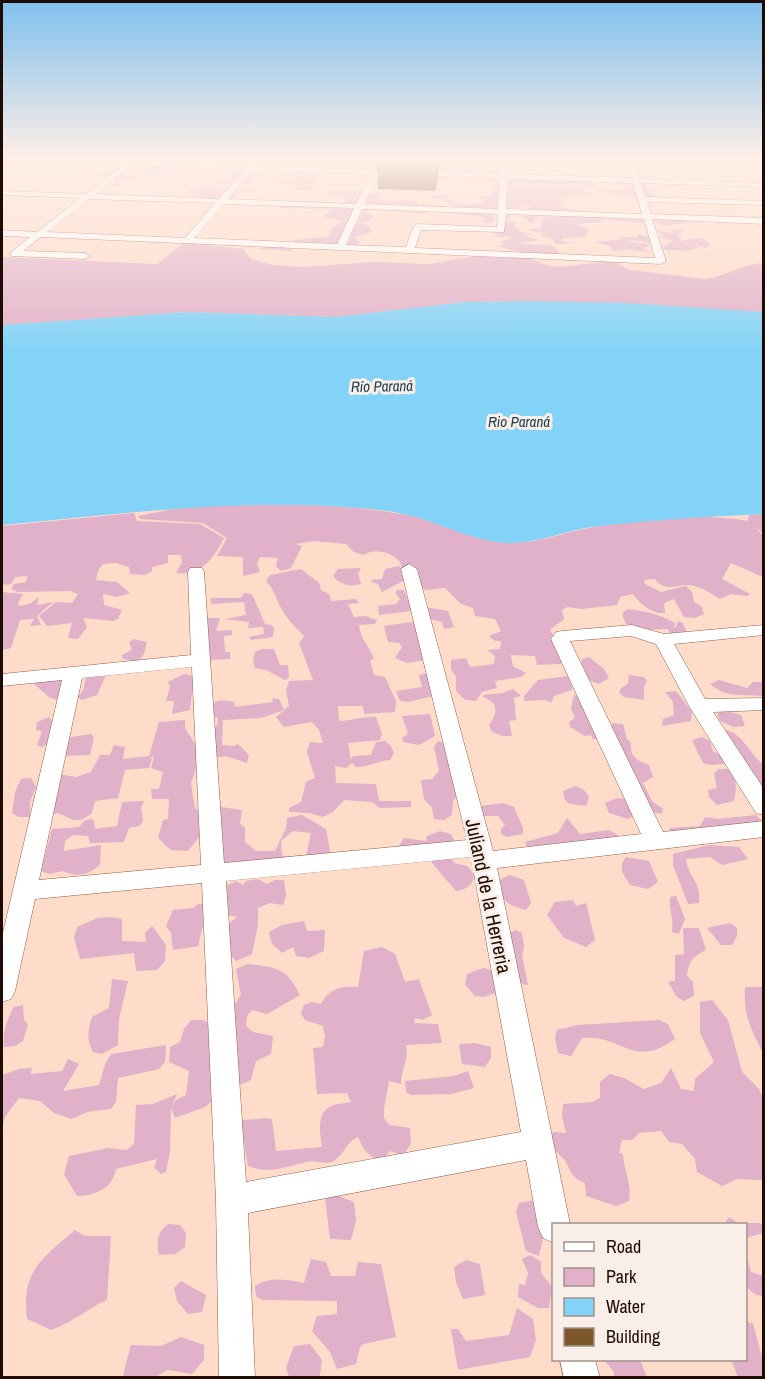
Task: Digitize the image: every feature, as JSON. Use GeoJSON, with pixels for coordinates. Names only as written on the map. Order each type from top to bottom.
{"type":"FeatureCollection","features":[{"type":"Feature","properties":{"kind":"street"},"geometry":{"type":"LineString","coordinates":[[51,225],[14,254],[85,256]]}},
{"type":"Feature","properties":{"kind":"street"},"geometry":{"type":"LineString","coordinates":[[187,241],[201,225]]}},
{"type":"Feature","properties":{"kind":"street"},"geometry":{"type":"LineString","coordinates":[[340,247],[350,225]]}},
{"type":"Feature","properties":{"kind":"street"},"geometry":{"type":"LineString","coordinates":[[410,250],[417,227],[501,230],[501,225]]}},
{"type":"Feature","properties":{"kind":"street"},"geometry":{"type":"LineString","coordinates":[[2,233],[661,261],[651,225]]}},
{"type":"Feature","properties":{"kind":"street","name":"Juliand de la Herreria"},"geometry":{"type":"LineString","coordinates":[[409,569],[482,854],[553,1223]]}},
{"type":"Feature","properties":{"kind":"street"},"geometry":{"type":"LineString","coordinates":[[196,572],[232,1200],[237,1377]]}},
{"type":"Feature","properties":{"kind":"street"},"geometry":{"type":"LineString","coordinates":[[656,842],[560,639],[562,636],[632,630],[663,640],[723,632],[764,630]]}},
{"type":"Feature","properties":{"kind":"street"},"geometry":{"type":"LineString","coordinates":[[663,640],[699,706],[764,807]]}},
{"type":"Feature","properties":{"kind":"street"},"geometry":{"type":"LineString","coordinates":[[2,680],[200,660]]}},
{"type":"Feature","properties":{"kind":"street"},"geometry":{"type":"LineString","coordinates":[[2,991],[7,942],[24,891],[74,671]]}},
{"type":"Feature","properties":{"kind":"street"},"geometry":{"type":"LineString","coordinates":[[699,706],[764,704]]}},
{"type":"Feature","properties":{"kind":"street"},"geometry":{"type":"LineString","coordinates":[[24,891],[212,874],[656,842],[764,830]]}},
{"type":"Feature","properties":{"kind":"street"},"geometry":{"type":"LineString","coordinates":[[232,1200],[538,1143]]}},
{"type":"Feature","properties":{"kind":"street"},"geometry":{"type":"LineString","coordinates":[[578,1361],[582,1377]]}},
{"type":"Feature","properties":{"kind":"green space"},"geometry":{"type":"Polygon","coordinates":[[[367,225],[372,232],[354,237],[360,242],[355,246],[291,248],[292,251],[258,249],[269,245],[263,241],[266,240],[293,243],[293,240],[328,237],[330,234],[327,233],[332,230],[332,227],[367,225]]]}},
{"type":"Feature","properties":{"kind":"green space"},"geometry":{"type":"Polygon","coordinates":[[[499,225],[515,225],[521,229],[518,231],[531,234],[526,236],[540,240],[518,244],[550,245],[555,247],[560,255],[528,253],[497,246],[504,245],[500,241],[514,239],[507,236],[492,237],[498,235],[491,232],[499,225]]]}},
{"type":"Feature","properties":{"kind":"green space"},"geometry":{"type":"Polygon","coordinates":[[[541,225],[579,225],[589,230],[585,235],[589,237],[563,238],[560,241],[576,243],[555,244],[553,239],[542,236],[542,233],[526,230],[541,228],[541,225]]]}},
{"type":"Feature","properties":{"kind":"green space"},"geometry":{"type":"Polygon","coordinates":[[[673,230],[684,230],[677,235],[682,238],[679,241],[702,238],[711,245],[705,248],[687,241],[700,247],[686,251],[659,249],[673,241],[659,237],[662,235],[657,231],[673,233],[673,230]]]}},
{"type":"Feature","properties":{"kind":"green space"},"geometry":{"type":"Polygon","coordinates":[[[638,234],[651,237],[648,239],[653,240],[651,243],[631,240],[631,242],[650,244],[644,249],[653,253],[629,249],[613,251],[610,246],[594,242],[624,239],[618,237],[638,237],[638,234]]]}},
{"type":"Feature","properties":{"kind":"green space"},"geometry":{"type":"Polygon","coordinates":[[[184,243],[243,249],[251,259],[273,265],[303,267],[374,262],[429,264],[481,255],[527,257],[546,265],[560,267],[612,261],[630,270],[706,279],[763,263],[763,312],[529,301],[465,302],[336,317],[188,312],[2,325],[2,257],[157,264],[184,243]]]}},
{"type":"Feature","properties":{"kind":"green space"},"geometry":{"type":"Polygon","coordinates":[[[244,504],[328,506],[391,512],[424,519],[472,536],[509,543],[530,542],[589,528],[648,519],[708,517],[748,521],[749,515],[763,514],[763,533],[756,528],[763,536],[763,577],[731,563],[722,579],[750,594],[747,596],[731,594],[720,599],[705,590],[689,585],[666,587],[655,579],[644,580],[645,584],[661,592],[686,586],[692,592],[694,602],[701,606],[704,614],[695,618],[684,617],[674,599],[664,603],[665,613],[660,613],[647,608],[633,594],[620,597],[617,605],[582,609],[567,607],[562,610],[564,619],[550,630],[565,655],[561,664],[537,665],[535,656],[511,655],[513,666],[526,673],[521,677],[495,681],[497,688],[482,692],[476,701],[465,700],[456,691],[456,677],[451,669],[451,660],[466,658],[470,667],[494,664],[495,656],[487,650],[500,649],[501,641],[495,641],[489,636],[501,631],[495,619],[475,616],[473,608],[461,604],[445,588],[425,590],[405,573],[399,561],[391,555],[377,551],[363,555],[354,552],[346,544],[314,541],[295,544],[302,546],[291,568],[281,571],[276,566],[278,558],[260,557],[257,564],[260,572],[243,576],[243,557],[217,556],[227,538],[203,523],[140,519],[138,516],[179,508],[244,504]]]}},
{"type":"Feature","properties":{"kind":"green space"},"geometry":{"type":"Polygon","coordinates":[[[134,513],[137,521],[200,524],[224,538],[211,559],[192,572],[176,573],[182,562],[181,555],[168,555],[168,563],[152,567],[152,571],[145,575],[130,574],[129,567],[116,563],[103,564],[96,580],[117,582],[130,593],[117,597],[103,594],[104,605],[122,610],[118,619],[113,621],[83,618],[87,627],[78,639],[68,638],[72,623],[47,626],[39,616],[56,602],[72,603],[78,594],[70,591],[18,592],[11,589],[14,584],[26,582],[27,576],[15,577],[11,584],[2,585],[2,526],[134,513]]]}},
{"type":"Feature","properties":{"kind":"green space"},"geometry":{"type":"Polygon","coordinates":[[[399,566],[407,579],[382,592],[378,584],[371,582],[382,579],[385,569],[399,566]]]}},
{"type":"Feature","properties":{"kind":"green space"},"geometry":{"type":"Polygon","coordinates":[[[361,568],[358,574],[361,584],[346,584],[333,576],[338,569],[361,568]]]}},
{"type":"Feature","properties":{"kind":"green space"},"geometry":{"type":"Polygon","coordinates":[[[301,569],[319,583],[321,590],[329,594],[331,601],[356,599],[359,603],[348,604],[354,617],[365,616],[377,620],[375,624],[359,625],[360,630],[374,659],[370,660],[374,675],[385,677],[396,701],[395,712],[364,714],[363,706],[338,706],[339,721],[376,717],[382,734],[380,740],[348,743],[351,760],[353,756],[371,755],[376,742],[385,741],[394,753],[390,760],[365,766],[356,767],[352,763],[346,768],[335,766],[336,783],[376,784],[379,801],[411,801],[411,807],[380,808],[372,802],[344,800],[333,812],[323,817],[309,813],[289,812],[289,808],[301,802],[306,782],[315,778],[307,752],[310,742],[323,743],[319,730],[312,722],[284,727],[276,717],[289,706],[286,690],[289,681],[313,680],[299,643],[304,636],[285,614],[266,581],[270,575],[301,569]]]}},
{"type":"Feature","properties":{"kind":"green space"},"geometry":{"type":"Polygon","coordinates":[[[404,590],[412,611],[379,615],[378,606],[396,604],[400,599],[395,592],[404,590]]]}},
{"type":"Feature","properties":{"kind":"green space"},"geometry":{"type":"Polygon","coordinates":[[[2,592],[23,594],[18,603],[19,606],[30,604],[39,597],[37,605],[53,602],[37,616],[41,625],[30,626],[34,619],[20,620],[11,648],[2,650],[2,592]]]}},
{"type":"Feature","properties":{"kind":"green space"},"geometry":{"type":"Polygon","coordinates":[[[244,593],[252,594],[265,624],[274,628],[273,637],[251,640],[249,637],[264,634],[263,627],[248,628],[249,622],[225,619],[246,615],[244,602],[211,604],[211,598],[241,598],[244,593]]]}},
{"type":"Feature","properties":{"kind":"green space"},"geometry":{"type":"Polygon","coordinates":[[[425,607],[448,611],[454,627],[444,629],[442,622],[427,618],[425,607]]]}},
{"type":"Feature","properties":{"kind":"green space"},"geometry":{"type":"Polygon","coordinates":[[[627,609],[664,618],[676,624],[672,628],[677,626],[677,622],[682,622],[686,630],[684,633],[670,634],[668,629],[644,630],[626,624],[622,614],[627,609]]]}},
{"type":"Feature","properties":{"kind":"green space"},"geometry":{"type":"Polygon","coordinates":[[[204,618],[220,618],[216,631],[232,630],[232,635],[224,636],[225,652],[230,652],[230,659],[209,660],[204,618]]]}},
{"type":"Feature","properties":{"kind":"green space"},"geometry":{"type":"Polygon","coordinates":[[[415,623],[427,660],[407,663],[395,658],[402,647],[399,643],[388,642],[384,626],[415,623]]]}},
{"type":"Feature","properties":{"kind":"green space"},"geometry":{"type":"Polygon","coordinates":[[[134,639],[147,642],[144,654],[138,662],[123,659],[122,655],[132,650],[129,642],[134,639]]]}},
{"type":"Feature","properties":{"kind":"green space"},"geometry":{"type":"Polygon","coordinates":[[[262,649],[274,649],[280,665],[288,665],[289,677],[285,680],[266,670],[255,668],[253,661],[255,652],[262,649]]]}},
{"type":"Feature","properties":{"kind":"green space"},"geometry":{"type":"Polygon","coordinates":[[[589,657],[604,669],[609,678],[599,684],[588,680],[581,671],[582,659],[589,657]]]}},
{"type":"Feature","properties":{"kind":"green space"},"geometry":{"type":"Polygon","coordinates":[[[432,672],[437,695],[408,702],[400,701],[396,691],[422,687],[419,675],[432,672]]]}},
{"type":"Feature","properties":{"kind":"green space"},"geometry":{"type":"Polygon","coordinates":[[[87,673],[106,675],[97,695],[82,700],[77,697],[83,691],[87,673]]]}},
{"type":"Feature","properties":{"kind":"green space"},"geometry":{"type":"Polygon","coordinates":[[[184,674],[194,676],[190,710],[172,714],[174,701],[166,701],[170,687],[168,682],[184,674]]]}},
{"type":"Feature","properties":{"kind":"green space"},"geometry":{"type":"Polygon","coordinates":[[[629,675],[644,677],[647,681],[644,686],[644,700],[624,697],[619,693],[621,688],[628,684],[629,675]]]}},
{"type":"Feature","properties":{"kind":"green space"},"geometry":{"type":"Polygon","coordinates":[[[56,676],[63,681],[58,700],[50,698],[34,684],[37,679],[56,676]]]}},
{"type":"Feature","properties":{"kind":"green space"},"geometry":{"type":"Polygon","coordinates":[[[568,676],[572,679],[572,690],[554,696],[551,703],[546,700],[524,701],[524,696],[538,680],[568,676]]]}},
{"type":"Feature","properties":{"kind":"green space"},"geometry":{"type":"Polygon","coordinates":[[[719,680],[747,688],[753,682],[763,682],[763,696],[723,692],[710,684],[719,680]]]}},
{"type":"Feature","properties":{"kind":"green space"},"geometry":{"type":"Polygon","coordinates":[[[513,689],[521,696],[514,698],[516,720],[509,721],[512,736],[502,736],[492,732],[489,725],[495,708],[492,702],[483,695],[513,689]]]}},
{"type":"Feature","properties":{"kind":"green space"},"geometry":{"type":"Polygon","coordinates":[[[676,691],[692,712],[691,721],[662,726],[663,719],[674,715],[673,702],[665,692],[676,691]]]}},
{"type":"Feature","properties":{"kind":"green space"},"geometry":{"type":"Polygon","coordinates":[[[574,695],[579,696],[599,739],[593,739],[591,735],[585,736],[570,727],[569,722],[575,718],[571,708],[574,695]]]}},
{"type":"Feature","properties":{"kind":"green space"},"geometry":{"type":"Polygon","coordinates":[[[272,698],[279,699],[284,710],[261,718],[223,720],[222,745],[238,744],[249,755],[247,763],[226,756],[212,758],[211,728],[217,726],[218,718],[210,715],[209,706],[218,701],[224,701],[234,702],[235,707],[273,702],[272,698]]]}},
{"type":"Feature","properties":{"kind":"green space"},"geometry":{"type":"Polygon","coordinates":[[[723,710],[741,715],[745,726],[733,727],[720,721],[717,714],[723,710]]]}},
{"type":"Feature","properties":{"kind":"green space"},"geometry":{"type":"Polygon","coordinates":[[[430,714],[435,736],[419,745],[403,742],[402,738],[408,734],[402,716],[430,714]]]}},
{"type":"Feature","properties":{"kind":"green space"},"geometry":{"type":"Polygon","coordinates":[[[49,717],[53,722],[47,744],[42,747],[37,745],[42,731],[36,730],[37,722],[49,717]]]}},
{"type":"Feature","properties":{"kind":"green space"},"geometry":{"type":"Polygon","coordinates":[[[185,720],[185,728],[199,750],[199,758],[191,784],[195,808],[206,816],[206,829],[188,851],[171,850],[158,838],[163,820],[168,819],[169,799],[152,799],[151,789],[159,789],[163,772],[151,768],[154,757],[150,757],[152,759],[149,768],[125,770],[118,798],[95,801],[92,813],[87,817],[75,820],[58,813],[49,815],[58,774],[76,777],[91,772],[100,755],[110,755],[114,745],[125,747],[123,759],[149,756],[159,722],[185,720]]]}},
{"type":"Feature","properties":{"kind":"green space"},"geometry":{"type":"Polygon","coordinates":[[[613,723],[623,724],[627,739],[631,742],[631,751],[638,760],[649,765],[653,777],[643,783],[652,801],[663,809],[662,814],[649,811],[610,727],[613,723]]]}},
{"type":"Feature","properties":{"kind":"green space"},"geometry":{"type":"Polygon","coordinates":[[[725,730],[741,739],[763,764],[763,796],[725,734],[725,730]]]}},
{"type":"Feature","properties":{"kind":"green space"},"geometry":{"type":"Polygon","coordinates":[[[91,734],[94,737],[90,755],[61,756],[65,738],[91,734]]]}},
{"type":"Feature","properties":{"kind":"green space"},"geometry":{"type":"Polygon","coordinates":[[[702,737],[710,741],[713,751],[722,756],[724,764],[703,763],[692,740],[702,737]]]}},
{"type":"Feature","properties":{"kind":"green space"},"geometry":{"type":"Polygon","coordinates":[[[438,741],[446,744],[459,794],[453,801],[452,815],[444,820],[434,819],[432,808],[424,799],[421,780],[432,779],[439,771],[434,747],[438,741]]]}},
{"type":"Feature","properties":{"kind":"green space"},"geometry":{"type":"Polygon","coordinates":[[[718,769],[729,769],[734,777],[736,788],[734,801],[717,805],[709,797],[708,790],[717,788],[714,774],[718,769]]]}},
{"type":"Feature","properties":{"kind":"green space"},"geometry":{"type":"Polygon","coordinates":[[[31,778],[36,787],[30,802],[30,817],[19,817],[12,813],[15,792],[21,779],[31,778]]]}},
{"type":"Feature","properties":{"kind":"green space"},"geometry":{"type":"Polygon","coordinates":[[[575,786],[584,790],[589,797],[586,806],[570,804],[565,800],[563,791],[575,786]]]}},
{"type":"Feature","properties":{"kind":"green space"},"geometry":{"type":"Polygon","coordinates":[[[617,798],[626,799],[633,816],[628,819],[609,813],[605,803],[617,798]]]}},
{"type":"Feature","properties":{"kind":"green space"},"geometry":{"type":"Polygon","coordinates":[[[144,801],[141,808],[143,821],[139,826],[129,828],[124,842],[90,843],[88,836],[73,835],[65,841],[64,851],[101,845],[100,864],[92,871],[78,875],[63,871],[49,874],[41,871],[52,829],[79,827],[84,821],[91,819],[94,821],[95,829],[117,826],[122,802],[144,801]]]}},
{"type":"Feature","properties":{"kind":"green space"},"geometry":{"type":"Polygon","coordinates":[[[503,803],[514,807],[523,828],[523,834],[507,837],[501,834],[501,829],[505,825],[498,816],[484,816],[480,811],[481,806],[503,803]]]}},
{"type":"Feature","properties":{"kind":"green space"},"geometry":{"type":"Polygon","coordinates":[[[221,807],[242,810],[240,824],[245,828],[245,842],[256,851],[275,851],[286,828],[287,818],[302,815],[326,829],[331,856],[306,856],[311,833],[293,831],[281,841],[282,855],[287,857],[252,865],[219,861],[221,807]]]}},
{"type":"Feature","properties":{"kind":"green space"},"geometry":{"type":"Polygon","coordinates":[[[756,815],[763,822],[672,835],[669,828],[700,826],[705,817],[718,819],[756,815]]]}},
{"type":"Feature","properties":{"kind":"green space"},"geometry":{"type":"Polygon","coordinates":[[[567,818],[580,834],[609,830],[618,835],[617,843],[528,850],[525,842],[558,833],[567,818]]]}},
{"type":"Feature","properties":{"kind":"green space"},"geometry":{"type":"Polygon","coordinates":[[[440,831],[451,834],[455,842],[398,847],[404,838],[426,841],[427,836],[440,831]]]}},
{"type":"Feature","properties":{"kind":"green space"},"geometry":{"type":"Polygon","coordinates":[[[709,845],[739,847],[748,859],[722,865],[710,857],[686,859],[699,891],[699,903],[688,904],[673,865],[673,854],[709,845]]]}},
{"type":"Feature","properties":{"kind":"green space"},"geometry":{"type":"Polygon","coordinates":[[[450,854],[454,863],[468,867],[473,876],[468,886],[456,891],[432,863],[431,858],[450,854]]]}},
{"type":"Feature","properties":{"kind":"green space"},"geometry":{"type":"Polygon","coordinates":[[[626,857],[649,861],[658,882],[648,889],[630,885],[622,872],[622,863],[626,857]]]}},
{"type":"Feature","properties":{"kind":"green space"},"geometry":{"type":"Polygon","coordinates":[[[510,875],[524,880],[531,903],[526,910],[507,902],[495,886],[501,879],[510,875]]]}},
{"type":"Feature","properties":{"kind":"green space"},"geometry":{"type":"Polygon","coordinates":[[[258,879],[267,884],[275,880],[284,880],[286,895],[283,905],[270,903],[258,908],[258,925],[252,954],[236,961],[230,954],[227,925],[237,917],[224,914],[222,888],[236,881],[243,885],[246,881],[258,879]]]}},
{"type":"Feature","properties":{"kind":"green space"},"geometry":{"type":"Polygon","coordinates":[[[676,896],[685,919],[679,934],[672,932],[670,897],[676,896]]]}},
{"type":"Feature","properties":{"kind":"green space"},"geometry":{"type":"Polygon","coordinates":[[[573,900],[576,906],[586,903],[595,940],[586,947],[564,938],[547,915],[555,902],[573,900]]]}},
{"type":"Feature","properties":{"kind":"green space"},"geometry":{"type":"Polygon","coordinates":[[[198,904],[204,904],[205,911],[199,946],[173,950],[171,933],[166,926],[173,910],[193,908],[198,904]]]}},
{"type":"Feature","properties":{"kind":"green space"},"geometry":{"type":"Polygon","coordinates":[[[97,918],[122,919],[122,941],[146,942],[145,933],[152,926],[166,945],[165,961],[157,970],[136,971],[134,953],[80,959],[74,938],[77,927],[97,918]]]}},
{"type":"Feature","properties":{"kind":"green space"},"geometry":{"type":"Polygon","coordinates":[[[304,921],[307,931],[325,930],[324,951],[309,958],[296,956],[293,947],[282,953],[272,944],[269,932],[282,925],[304,921]]]}},
{"type":"Feature","properties":{"kind":"green space"},"geometry":{"type":"Polygon","coordinates":[[[730,923],[737,928],[737,936],[732,945],[721,945],[707,928],[730,923]]]}},
{"type":"Feature","properties":{"kind":"green space"},"geometry":{"type":"Polygon","coordinates":[[[683,928],[699,928],[706,950],[690,963],[687,976],[693,982],[694,996],[684,1001],[677,997],[668,982],[675,981],[675,955],[684,954],[683,928]]]}},
{"type":"Feature","properties":{"kind":"green space"},"geometry":{"type":"Polygon","coordinates":[[[515,930],[522,933],[524,947],[522,956],[528,985],[520,984],[509,934],[515,930]]]}},
{"type":"Feature","properties":{"kind":"green space"},"geometry":{"type":"Polygon","coordinates":[[[382,947],[395,954],[405,982],[419,979],[432,1015],[423,1020],[415,1018],[414,1023],[438,1024],[442,1043],[406,1045],[401,1084],[389,1081],[384,1118],[389,1125],[410,1128],[411,1144],[403,1155],[389,1151],[384,1161],[367,1153],[358,1137],[332,1162],[310,1161],[271,1170],[248,1166],[240,1119],[272,1119],[276,1151],[322,1147],[320,1124],[326,1109],[336,1104],[351,1102],[347,1093],[317,1094],[313,1048],[323,1047],[325,1036],[323,1026],[305,1020],[301,1013],[304,1005],[312,1002],[321,1004],[328,994],[336,989],[358,987],[364,951],[382,947]]]}},
{"type":"Feature","properties":{"kind":"green space"},"geometry":{"type":"Polygon","coordinates":[[[247,964],[280,970],[290,979],[300,995],[267,1014],[252,1010],[247,1016],[246,1026],[253,1032],[273,1036],[271,1054],[256,1061],[251,1080],[236,1087],[232,1008],[241,995],[236,969],[247,964]]]}},
{"type":"Feature","properties":{"kind":"green space"},"geometry":{"type":"Polygon","coordinates":[[[483,968],[496,971],[496,993],[484,997],[475,996],[465,985],[467,974],[483,968]]]}},
{"type":"Feature","properties":{"kind":"green space"},"geometry":{"type":"Polygon","coordinates":[[[112,979],[128,981],[119,1019],[118,1045],[102,1054],[93,1052],[89,1043],[89,1031],[92,1017],[109,1008],[112,979]]]}},
{"type":"Feature","properties":{"kind":"green space"},"geometry":{"type":"Polygon","coordinates":[[[745,987],[763,987],[763,1053],[747,1014],[745,987]]]}},
{"type":"Feature","properties":{"kind":"green space"},"geometry":{"type":"Polygon","coordinates":[[[712,1000],[728,1020],[742,1072],[759,1089],[763,1098],[764,1175],[761,1180],[737,1179],[722,1186],[697,1172],[695,1159],[682,1144],[669,1142],[661,1131],[639,1133],[632,1140],[622,1140],[619,1153],[623,1154],[629,1201],[616,1206],[586,1196],[585,1183],[573,1175],[565,1160],[548,1141],[553,1132],[566,1133],[562,1116],[563,1104],[593,1102],[600,1098],[600,1082],[610,1074],[624,1078],[644,1089],[661,1083],[671,1068],[681,1089],[694,1091],[695,1079],[714,1062],[700,1033],[700,1002],[712,1000]]]}},
{"type":"Feature","properties":{"kind":"green space"},"geometry":{"type":"Polygon","coordinates":[[[23,1005],[24,1020],[28,1025],[23,1041],[15,1046],[4,1047],[4,1031],[9,1017],[14,1007],[23,1005]]]}},
{"type":"Feature","properties":{"kind":"green space"},"geometry":{"type":"Polygon","coordinates":[[[191,1020],[203,1020],[214,1026],[216,1098],[205,1107],[175,1118],[171,1108],[170,1152],[166,1172],[161,1174],[154,1168],[157,1159],[116,1169],[111,1181],[102,1190],[77,1196],[64,1174],[69,1156],[108,1148],[127,1150],[134,1144],[136,1105],[153,1104],[177,1094],[172,1107],[176,1100],[186,1095],[189,1071],[169,1062],[170,1047],[180,1042],[184,1029],[191,1020]]]}},
{"type":"Feature","properties":{"kind":"green space"},"geometry":{"type":"Polygon","coordinates":[[[659,1020],[668,1024],[675,1039],[660,1048],[637,1051],[596,1038],[582,1038],[571,1056],[558,1053],[555,1037],[557,1030],[578,1025],[659,1020]]]}},
{"type":"Feature","properties":{"kind":"green space"},"geometry":{"type":"Polygon","coordinates":[[[475,1043],[491,1047],[491,1058],[485,1067],[462,1064],[459,1044],[475,1043]]]}},
{"type":"Feature","properties":{"kind":"green space"},"geometry":{"type":"Polygon","coordinates":[[[166,1045],[165,1062],[159,1069],[118,1078],[116,1101],[111,1109],[87,1112],[71,1119],[54,1113],[40,1101],[19,1098],[5,1117],[2,1127],[2,1075],[19,1069],[32,1068],[31,1074],[62,1071],[68,1059],[79,1064],[63,1091],[99,1085],[105,1064],[111,1054],[166,1045]]]}},
{"type":"Feature","properties":{"kind":"green space"},"geometry":{"type":"Polygon","coordinates":[[[468,1071],[474,1088],[451,1094],[411,1095],[406,1092],[405,1081],[454,1076],[468,1071]]]}},
{"type":"Feature","properties":{"kind":"green space"},"geometry":{"type":"Polygon","coordinates":[[[334,1194],[354,1202],[356,1220],[351,1240],[330,1239],[325,1198],[334,1194]]]}},
{"type":"Feature","properties":{"kind":"green space"},"geometry":{"type":"Polygon","coordinates":[[[535,1200],[543,1238],[539,1256],[526,1251],[516,1212],[519,1203],[535,1200]]]}},
{"type":"Feature","properties":{"kind":"green space"},"geometry":{"type":"Polygon","coordinates":[[[729,1217],[738,1223],[725,1223],[729,1217]]]}},
{"type":"Feature","properties":{"kind":"green space"},"geometry":{"type":"Polygon","coordinates":[[[747,1223],[760,1223],[763,1226],[763,1233],[747,1238],[747,1223]]]}},
{"type":"Feature","properties":{"kind":"green space"},"geometry":{"type":"Polygon","coordinates":[[[169,1224],[180,1225],[186,1233],[185,1247],[175,1254],[159,1255],[158,1238],[169,1224]]]}},
{"type":"Feature","properties":{"kind":"green space"},"geometry":{"type":"Polygon","coordinates":[[[75,1230],[85,1236],[111,1236],[107,1300],[51,1330],[27,1319],[27,1288],[36,1267],[75,1230]]]}},
{"type":"Feature","properties":{"kind":"green space"},"geometry":{"type":"Polygon","coordinates":[[[530,1255],[541,1262],[541,1273],[552,1287],[549,1308],[538,1308],[518,1297],[519,1284],[525,1285],[528,1273],[522,1259],[530,1255]]]}},
{"type":"Feature","properties":{"kind":"green space"},"geometry":{"type":"Polygon","coordinates":[[[747,1258],[751,1272],[763,1276],[763,1296],[756,1295],[747,1288],[747,1258]]]}},
{"type":"Feature","properties":{"kind":"green space"},"geometry":{"type":"Polygon","coordinates":[[[311,1259],[326,1262],[331,1276],[355,1276],[358,1262],[381,1264],[396,1337],[364,1344],[360,1347],[356,1364],[337,1369],[330,1352],[312,1331],[317,1316],[337,1314],[337,1301],[262,1300],[256,1296],[255,1286],[267,1281],[304,1283],[311,1259]]]}},
{"type":"Feature","properties":{"kind":"green space"},"geometry":{"type":"Polygon","coordinates":[[[466,1260],[480,1264],[485,1295],[463,1299],[456,1282],[454,1267],[466,1260]]]}},
{"type":"Feature","properties":{"kind":"green space"},"geometry":{"type":"Polygon","coordinates":[[[181,1281],[206,1295],[202,1312],[188,1314],[177,1301],[174,1288],[181,1281]]]}},
{"type":"Feature","properties":{"kind":"green space"},"geometry":{"type":"Polygon","coordinates":[[[517,1308],[533,1319],[536,1340],[530,1357],[458,1370],[451,1329],[458,1329],[466,1341],[509,1335],[517,1308]]]}},
{"type":"Feature","properties":{"kind":"green space"},"geometry":{"type":"Polygon","coordinates":[[[747,1321],[753,1324],[763,1360],[763,1377],[738,1377],[731,1361],[747,1361],[747,1321]]]}},
{"type":"Feature","properties":{"kind":"green space"},"geometry":{"type":"Polygon","coordinates":[[[181,1337],[204,1345],[204,1360],[192,1374],[168,1370],[155,1377],[126,1377],[123,1375],[131,1345],[161,1346],[181,1337]]]}},
{"type":"Feature","properties":{"kind":"green space"},"geometry":{"type":"Polygon","coordinates":[[[310,1344],[322,1360],[320,1375],[318,1377],[289,1377],[286,1368],[294,1346],[310,1344]]]}},
{"type":"Feature","properties":{"kind":"green space"},"geometry":{"type":"Polygon","coordinates":[[[605,1361],[640,1361],[647,1377],[614,1377],[614,1372],[605,1361]]]}},
{"type":"Feature","properties":{"kind":"water","name":"Rio Paraná"},"geometry":{"type":"Polygon","coordinates":[[[465,302],[629,303],[763,312],[763,514],[613,525],[581,529],[519,543],[496,542],[473,537],[395,512],[313,505],[224,506],[2,525],[2,325],[188,312],[336,317],[465,302]]]}},
{"type":"Feature","properties":{"kind":"water label","name":"Río Paraná"},"geometry":{"type":"Point","coordinates":[382,386]}}]}
